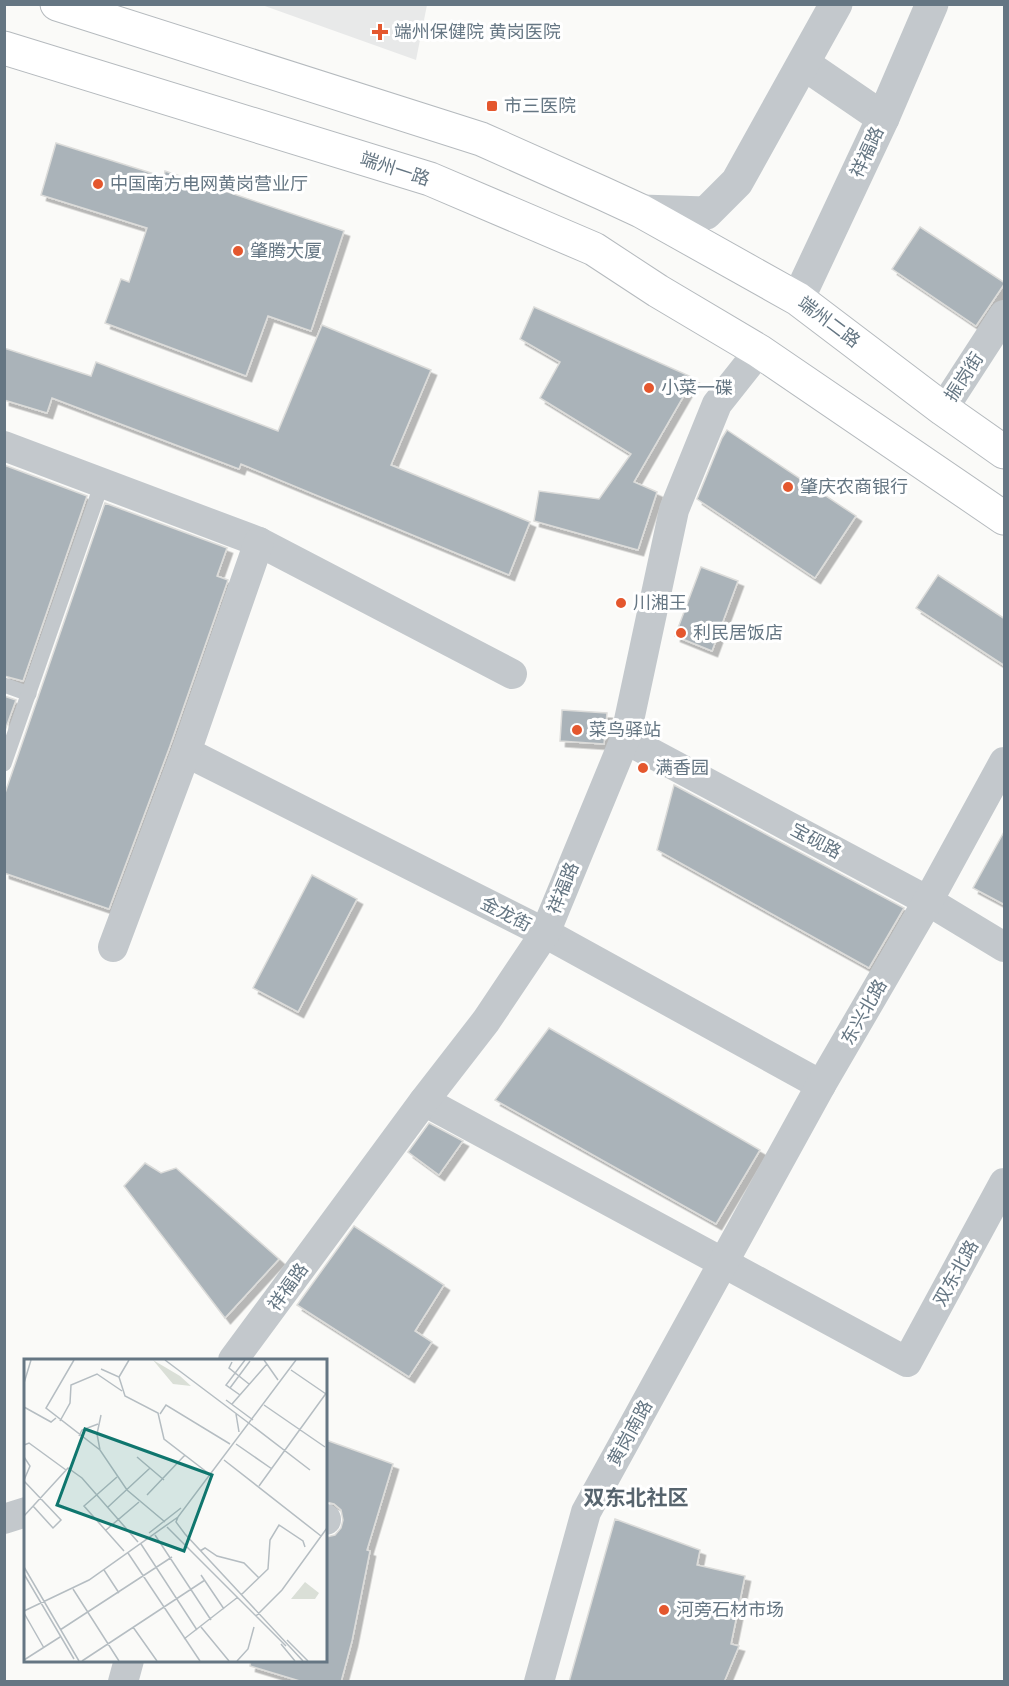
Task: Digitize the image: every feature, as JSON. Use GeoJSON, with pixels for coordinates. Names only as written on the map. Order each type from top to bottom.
{"type":"FeatureCollection","features":[{"type":"Feature","properties":{"kind":"main road"},"geometry":{"type":"LineString","coordinates":[[57,4],[481,139],[641,211]]}},
{"type":"Feature","properties":{"kind":"main road","name":"端州一路"},"geometry":{"type":"LineString","coordinates":[[4,48],[430,179],[594,249],[658,291],[759,351]]}},
{"type":"Feature","properties":{"kind":"main road","name":"端州二路"},"geometry":{"type":"LineString","coordinates":[[641,211],[798,299],[943,409],[1005,452]]}},
{"type":"Feature","properties":{"kind":"main road"},"geometry":{"type":"LineString","coordinates":[[759,351],[1005,518]]}},
{"type":"Feature","properties":{"kind":"street"},"geometry":{"type":"LineString","coordinates":[[641,211],[706,213],[737,182],[836,4]]}},
{"type":"Feature","properties":{"kind":"street","name":"祥福路"},"geometry":{"type":"LineString","coordinates":[[798,299],[883,118],[932,4]]}},
{"type":"Feature","properties":{"kind":"street"},"geometry":{"type":"LineString","coordinates":[[804,64],[883,118]]}},
{"type":"Feature","properties":{"kind":"street","name":"振岗街"},"geometry":{"type":"LineString","coordinates":[[943,409],[1005,315]]}},
{"type":"Feature","properties":{"kind":"street","name":"祥福路"},"geometry":{"type":"LineString","coordinates":[[234,1359],[424,1101],[486,1021],[544,933],[625,739],[674,510],[717,404],[759,351]]}},
{"type":"Feature","properties":{"kind":"street"},"geometry":{"type":"LineString","coordinates":[[4,446],[259,542],[512,674]]}},
{"type":"Feature","properties":{"kind":"street"},"geometry":{"type":"LineString","coordinates":[[113,947],[186,752],[259,542]]}},
{"type":"Feature","properties":{"kind":"street","name":"宝砚路"},"geometry":{"type":"LineString","coordinates":[[625,739],[928,902],[1005,947]]}},
{"type":"Feature","properties":{"kind":"street","name":"金龙街"},"geometry":{"type":"LineString","coordinates":[[186,752],[544,933],[821,1084]]}},
{"type":"Feature","properties":{"kind":"street","name":"东兴北路"},"geometry":{"type":"LineString","coordinates":[[724,1264],[821,1084],[928,902],[1005,762]]}},
{"type":"Feature","properties":{"kind":"street"},"geometry":{"type":"LineString","coordinates":[[424,1101],[724,1264]]}},
{"type":"Feature","properties":{"kind":"street","name":"双东北路"},"geometry":{"type":"LineString","coordinates":[[724,1264],[907,1362],[1005,1183]]}},
{"type":"Feature","properties":{"kind":"street","name":"黄岗南路"},"geometry":{"type":"LineString","coordinates":[[539,1682],[586,1512],[724,1264]]}},
{"type":"Feature","properties":{"kind":"street"},"geometry":{"type":"LineString","coordinates":[[4,1519],[24,1513]]}},
{"type":"Feature","properties":{"kind":"street"},"geometry":{"type":"LineString","coordinates":[[123,1682],[128,1662]]}},
{"type":"Feature","properties":{"kind":"lane"},"geometry":{"type":"LineString","coordinates":[[6,754],[102,483]]}},
{"type":"Feature","properties":{"kind":"lane"},"geometry":{"type":"LineString","coordinates":[[4,685],[29,694]]}},
{"type":"Feature","properties":{"kind":"shaded area","name":"端州保健院 黄岗医院"},"geometry":{"type":"Polygon","coordinates":[[[262,5],[427,5],[416,60],[262,5]]]}},
{"type":"Feature","properties":{"kind":"building"},"geometry":{"type":"Polygon","coordinates":[[[56,143],[164,177],[165,171],[344,231],[311,331],[268,316],[246,376],[105,323],[121,279],[129,282],[147,228],[41,195],[56,143]]]}},
{"type":"Feature","properties":{"kind":"building"},"geometry":{"type":"Polygon","coordinates":[[[920,227],[1005,283],[976,326],[892,269],[920,227]]]}},
{"type":"Feature","properties":{"kind":"building"},"geometry":{"type":"Polygon","coordinates":[[[534,307],[694,378],[634,482],[657,492],[638,550],[534,521],[539,491],[599,499],[631,454],[540,398],[560,362],[520,339],[534,307]]]}},
{"type":"Feature","properties":{"kind":"building"},"geometry":{"type":"Polygon","coordinates":[[[322,325],[431,370],[391,465],[530,522],[509,575],[241,464],[239,469],[52,398],[47,413],[4,400],[4,348],[91,376],[96,362],[278,431],[322,325]]]}},
{"type":"Feature","properties":{"kind":"building"},"geometry":{"type":"Polygon","coordinates":[[[727,430],[856,516],[815,578],[697,499],[727,430]]]}},
{"type":"Feature","properties":{"kind":"building"},"geometry":{"type":"Polygon","coordinates":[[[4,465],[87,496],[23,681],[4,676],[4,465]]]}},
{"type":"Feature","properties":{"kind":"building"},"geometry":{"type":"Polygon","coordinates":[[[105,503],[227,548],[217,576],[228,580],[170,746],[109,909],[4,873],[4,796],[105,503]]]}},
{"type":"Feature","properties":{"kind":"building"},"geometry":{"type":"Polygon","coordinates":[[[701,567],[738,581],[712,651],[675,636],[701,567]]]}},
{"type":"Feature","properties":{"kind":"building"},"geometry":{"type":"Polygon","coordinates":[[[938,575],[1005,619],[1005,666],[916,608],[938,575]]]}},
{"type":"Feature","properties":{"kind":"building"},"geometry":{"type":"Polygon","coordinates":[[[4,696],[16,700],[4,733],[4,696]]]}},
{"type":"Feature","properties":{"kind":"building"},"geometry":{"type":"Polygon","coordinates":[[[562,710],[607,713],[604,744],[560,741],[562,710]]]}},
{"type":"Feature","properties":{"kind":"building"},"geometry":{"type":"Polygon","coordinates":[[[674,785],[904,908],[869,968],[657,850],[674,785]]]}},
{"type":"Feature","properties":{"kind":"building"},"geometry":{"type":"Polygon","coordinates":[[[1005,830],[1005,905],[973,888],[1005,830]]]}},
{"type":"Feature","properties":{"kind":"building"},"geometry":{"type":"Polygon","coordinates":[[[312,875],[357,899],[298,1012],[253,988],[312,875]]]}},
{"type":"Feature","properties":{"kind":"building"},"geometry":{"type":"Polygon","coordinates":[[[549,1028],[760,1150],[716,1224],[495,1100],[549,1028]]]}},
{"type":"Feature","properties":{"kind":"building"},"geometry":{"type":"Polygon","coordinates":[[[429,1123],[463,1141],[439,1175],[408,1152],[429,1123]]]}},
{"type":"Feature","properties":{"kind":"building"},"geometry":{"type":"Polygon","coordinates":[[[145,1163],[161,1173],[176,1168],[279,1259],[225,1318],[124,1186],[145,1163]]]}},
{"type":"Feature","properties":{"kind":"building"},"geometry":{"type":"Polygon","coordinates":[[[354,1226],[444,1285],[415,1331],[432,1342],[409,1377],[297,1305],[354,1226]]]}},
{"type":"Feature","properties":{"kind":"building"},"geometry":{"type":"Polygon","coordinates":[[[327,1440],[393,1464],[367,1550],[370,1551],[352,1641],[341,1682],[303,1682],[250,1666],[251,1662],[327,1662],[327,1537],[335,1535],[341,1528],[343,1520],[341,1510],[334,1504],[327,1502],[327,1440]]]}},
{"type":"Feature","properties":{"kind":"building","name":"河旁石材市场"},"geometry":{"type":"Polygon","coordinates":[[[615,1519],[700,1550],[697,1565],[745,1576],[731,1644],[739,1646],[724,1682],[569,1682],[615,1519]]]}},
{"type":"Feature","properties":{"kind":"place","name":"端州保健院 黄岗医院"},"geometry":{"type":"Point","coordinates":[380,32]}},
{"type":"Feature","properties":{"kind":"place","name":"市三医院"},"geometry":{"type":"Point","coordinates":[492,106]}},
{"type":"Feature","properties":{"kind":"place","name":"中国南方电网黄岗营业厅"},"geometry":{"type":"Point","coordinates":[98,184]}},
{"type":"Feature","properties":{"kind":"place","name":"肇腾大厦"},"geometry":{"type":"Point","coordinates":[238,251]}},
{"type":"Feature","properties":{"kind":"place","name":"小菜一碟"},"geometry":{"type":"Point","coordinates":[649,388]}},
{"type":"Feature","properties":{"kind":"place","name":"肇庆农商银行"},"geometry":{"type":"Point","coordinates":[788,487]}},
{"type":"Feature","properties":{"kind":"place","name":"川湘王"},"geometry":{"type":"Point","coordinates":[621,603]}},
{"type":"Feature","properties":{"kind":"place","name":"利民居饭店"},"geometry":{"type":"Point","coordinates":[681,633]}},
{"type":"Feature","properties":{"kind":"place","name":"菜鸟驿站"},"geometry":{"type":"Point","coordinates":[577,730]}},
{"type":"Feature","properties":{"kind":"place","name":"满香园"},"geometry":{"type":"Point","coordinates":[643,768]}},
{"type":"Feature","properties":{"kind":"place","name":"河旁石材市场"},"geometry":{"type":"Point","coordinates":[664,1610]}},
{"type":"Feature","properties":{"kind":"district","name":"双东北社区"},"geometry":{"type":"Point","coordinates":[636,1498]}}]}
